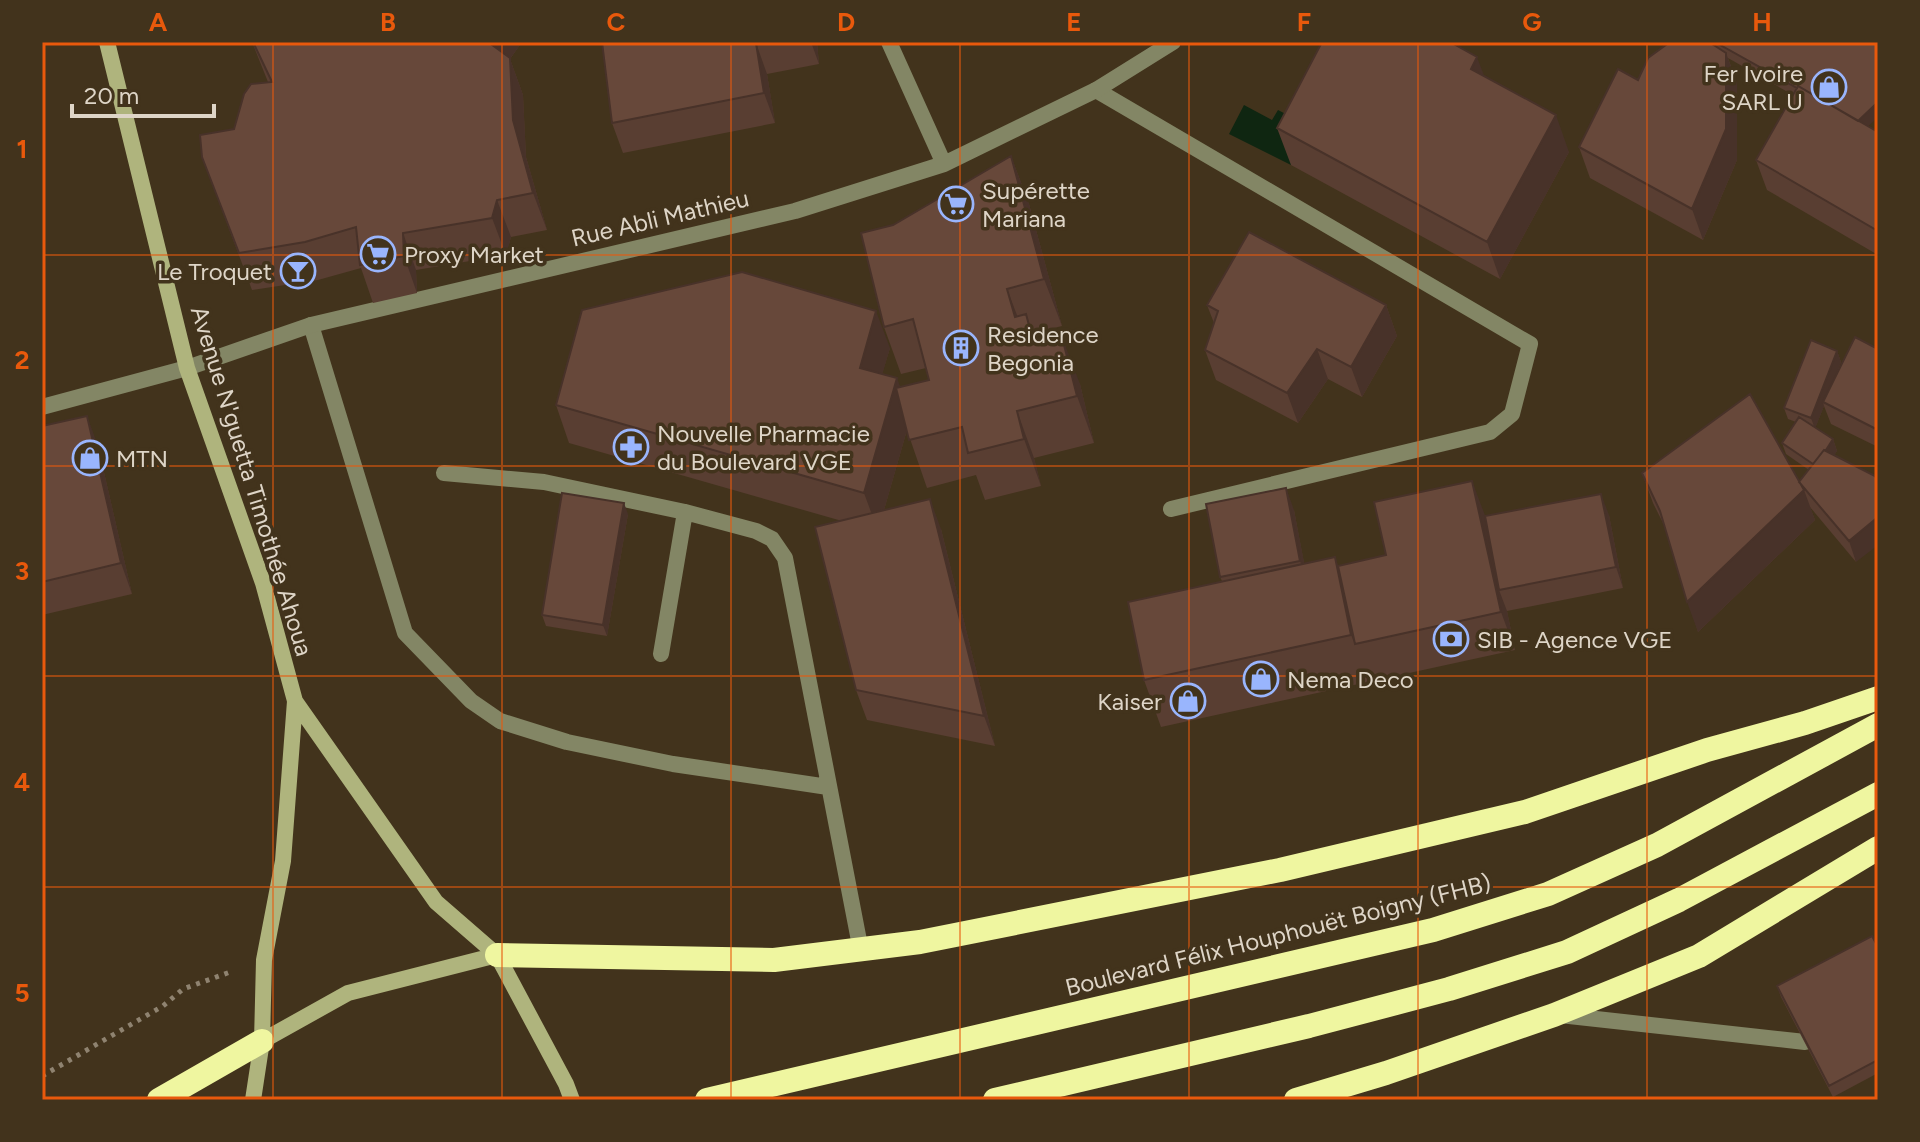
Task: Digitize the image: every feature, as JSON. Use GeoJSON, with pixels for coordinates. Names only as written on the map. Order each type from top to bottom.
{"type":"FeatureCollection","features":[{"type":"Feature","properties":{"kind":"highway"},"geometry":{"type":"LineString","coordinates":[[497,955],[774,960],[920,942],[1280,870],[1525,812],[1707,750],[1805,723],[1878,698]]}},
{"type":"Feature","properties":{"kind":"highway","name":"Boulevard Félix Houphouët Boigny (FHB)"},"geometry":{"type":"LineString","coordinates":[[707,1100],[1433,930],[1548,894],[1657,845],[1878,725]]}},
{"type":"Feature","properties":{"kind":"highway"},"geometry":{"type":"LineString","coordinates":[[995,1100],[1309,1026],[1449,989],[1567,952],[1679,900],[1878,794]]}},
{"type":"Feature","properties":{"kind":"highway"},"geometry":{"type":"LineString","coordinates":[[1296,1100],[1386,1073],[1554,1015],[1699,956],[1878,848]]}},
{"type":"Feature","properties":{"kind":"highway"},"geometry":{"type":"LineString","coordinates":[[159,1100],[262,1041]]}},
{"type":"Feature","properties":{"kind":"street","name":"Avenue N'guetta Timothée Ahoua"},"geometry":{"type":"LineString","coordinates":[[107,42],[187,368],[263,583],[295,701],[283,861],[264,960],[262,1041],[253,1100]]}},
{"type":"Feature","properties":{"kind":"street"},"geometry":{"type":"LineString","coordinates":[[889,42],[944,164]]}},
{"type":"Feature","properties":{"kind":"street","name":"Rue Abli Mathieu"},"geometry":{"type":"LineString","coordinates":[[42,407],[187,368],[311,325],[795,211],[944,164],[1096,90],[1173,42]]}},
{"type":"Feature","properties":{"kind":"street"},"geometry":{"type":"LineString","coordinates":[[1096,90],[1530,344],[1512,414],[1490,432],[1171,509]]}},
{"type":"Feature","properties":{"kind":"street"},"geometry":{"type":"LineString","coordinates":[[311,325],[405,633],[471,701],[500,721],[567,742],[673,764],[828,787]]}},
{"type":"Feature","properties":{"kind":"street"},"geometry":{"type":"LineString","coordinates":[[444,473],[544,482],[685,512],[756,531],[772,539],[785,558],[861,951]]}},
{"type":"Feature","properties":{"kind":"street"},"geometry":{"type":"LineString","coordinates":[[661,654],[685,512]]}},
{"type":"Feature","properties":{"kind":"street","name":"Avenue N'guetta Timothée Ahoua"},"geometry":{"type":"LineString","coordinates":[[295,701],[436,902],[497,955],[572,1100]]}},
{"type":"Feature","properties":{"kind":"street"},"geometry":{"type":"LineString","coordinates":[[262,1041],[348,993],[497,955]]}},
{"type":"Feature","properties":{"kind":"street"},"geometry":{"type":"LineString","coordinates":[[1554,1015],[1805,1042]]}},
{"type":"Feature","properties":{"kind":"path"},"geometry":{"type":"LineString","coordinates":[[42,1076],[163,1006],[183,989],[264,960]]}},
{"type":"Feature","properties":{"kind":"shaded area"},"geometry":{"type":"Polygon","coordinates":[[[1244,105],[1272,120],[1278,110],[1309,126],[1291,165],[1229,134],[1244,105]]]}},
{"type":"Feature","properties":{"kind":"building"},"geometry":{"type":"Polygon","coordinates":[[[253,42],[488,42],[510,58],[513,120],[533,193],[497,200],[492,218],[403,233],[404,256],[360,265],[356,227],[305,242],[239,253],[202,157],[200,135],[234,129],[244,94],[251,84],[272,82],[253,42]]]}},
{"type":"Feature","properties":{"kind":"building"},"geometry":{"type":"Polygon","coordinates":[[[602,42],[764,42],[756,43],[764,93],[612,123],[602,42]]]}},
{"type":"Feature","properties":{"kind":"building"},"geometry":{"type":"Polygon","coordinates":[[[1322,42],[1450,42],[1477,57],[1471,69],[1556,115],[1487,242],[1277,128],[1322,42]]]}},
{"type":"Feature","properties":{"kind":"building"},"geometry":{"type":"Polygon","coordinates":[[[1670,42],[1709,42],[1726,53],[1726,129],[1692,209],[1579,147],[1618,69],[1638,80],[1648,58],[1670,42]]]}},
{"type":"Feature","properties":{"kind":"building","name":"Fer Ivoire SARL U"},"geometry":{"type":"Polygon","coordinates":[[[1715,42],[1878,42],[1878,102],[1858,121],[1715,42]]]}},
{"type":"Feature","properties":{"kind":"building"},"geometry":{"type":"Polygon","coordinates":[[[1798,86],[1878,132],[1878,231],[1756,160],[1798,86]]]}},
{"type":"Feature","properties":{"kind":"building","name":"Residence Begonia"},"geometry":{"type":"Polygon","coordinates":[[[1011,156],[1044,279],[1007,289],[1015,317],[1026,314],[1034,344],[1062,337],[1077,396],[1017,411],[1024,439],[968,453],[962,427],[909,440],[896,388],[929,380],[913,319],[884,327],[861,233],[893,225],[1011,156]]]}},
{"type":"Feature","properties":{"kind":"building"},"geometry":{"type":"Polygon","coordinates":[[[1249,232],[1386,305],[1351,367],[1317,349],[1287,393],[1205,350],[1218,311],[1207,305],[1249,232]]]}},
{"type":"Feature","properties":{"kind":"building"},"geometry":{"type":"Polygon","coordinates":[[[742,272],[876,311],[860,368],[897,378],[864,493],[556,405],[582,310],[742,272]]]}},
{"type":"Feature","properties":{"kind":"building"},"geometry":{"type":"Polygon","coordinates":[[[1855,337],[1878,349],[1878,430],[1823,402],[1855,337]]]}},
{"type":"Feature","properties":{"kind":"building"},"geometry":{"type":"Polygon","coordinates":[[[1811,340],[1837,351],[1811,418],[1784,408],[1811,340]]]}},
{"type":"Feature","properties":{"kind":"building"},"geometry":{"type":"Polygon","coordinates":[[[1750,394],[1804,490],[1687,602],[1660,511],[1642,473],[1750,394]]]}},
{"type":"Feature","properties":{"kind":"building"},"geometry":{"type":"Polygon","coordinates":[[[87,416],[121,563],[42,582],[42,426],[87,416]]]}},
{"type":"Feature","properties":{"kind":"building"},"geometry":{"type":"Polygon","coordinates":[[[1799,417],[1833,439],[1813,464],[1782,443],[1799,417]]]}},
{"type":"Feature","properties":{"kind":"building"},"geometry":{"type":"Polygon","coordinates":[[[1824,450],[1875,476],[1878,481],[1878,517],[1849,541],[1799,482],[1824,450]]]}},
{"type":"Feature","properties":{"kind":"building"},"geometry":{"type":"Polygon","coordinates":[[[1472,481],[1501,612],[1355,644],[1338,566],[1386,555],[1374,502],[1472,481]]]}},
{"type":"Feature","properties":{"kind":"building"},"geometry":{"type":"Polygon","coordinates":[[[1286,488],[1300,561],[1220,577],[1206,504],[1286,488]]]}},
{"type":"Feature","properties":{"kind":"building"},"geometry":{"type":"Polygon","coordinates":[[[562,493],[624,503],[603,625],[542,615],[562,493]]]}},
{"type":"Feature","properties":{"kind":"building"},"geometry":{"type":"Polygon","coordinates":[[[1601,494],[1616,567],[1499,590],[1485,516],[1601,494]]]}},
{"type":"Feature","properties":{"kind":"building"},"geometry":{"type":"Polygon","coordinates":[[[930,499],[984,716],[856,690],[815,527],[930,499]]]}},
{"type":"Feature","properties":{"kind":"building"},"geometry":{"type":"Polygon","coordinates":[[[1335,557],[1351,635],[1144,680],[1128,602],[1335,557]]]}},
{"type":"Feature","properties":{"kind":"building"},"geometry":{"type":"Polygon","coordinates":[[[1872,936],[1878,947],[1878,1060],[1829,1086],[1777,986],[1872,936]]]}},
{"type":"Feature","properties":{"kind":"place","name":"Fer Ivoire SARL U"},"geometry":{"type":"Point","coordinates":[1829,87]}},
{"type":"Feature","properties":{"kind":"place","name":"Supérette Mariana"},"geometry":{"type":"Point","coordinates":[956,204]}},
{"type":"Feature","properties":{"kind":"place","name":"Proxy Market"},"geometry":{"type":"Point","coordinates":[378,254]}},
{"type":"Feature","properties":{"kind":"place","name":"Le Troquet"},"geometry":{"type":"Point","coordinates":[298,271]}},
{"type":"Feature","properties":{"kind":"place","name":"Residence Begonia"},"geometry":{"type":"Point","coordinates":[961,348]}},
{"type":"Feature","properties":{"kind":"place","name":"Nouvelle Pharmacie du Boulevard VGE"},"geometry":{"type":"Point","coordinates":[631,447]}},
{"type":"Feature","properties":{"kind":"place","name":"MTN"},"geometry":{"type":"Point","coordinates":[90,458]}},
{"type":"Feature","properties":{"kind":"place","name":"SIB - Agence VGE"},"geometry":{"type":"Point","coordinates":[1451,639]}},
{"type":"Feature","properties":{"kind":"place","name":"Nema Deco"},"geometry":{"type":"Point","coordinates":[1261,679]}},
{"type":"Feature","properties":{"kind":"place","name":"Kaiser"},"geometry":{"type":"Point","coordinates":[1188,701]}}]}
